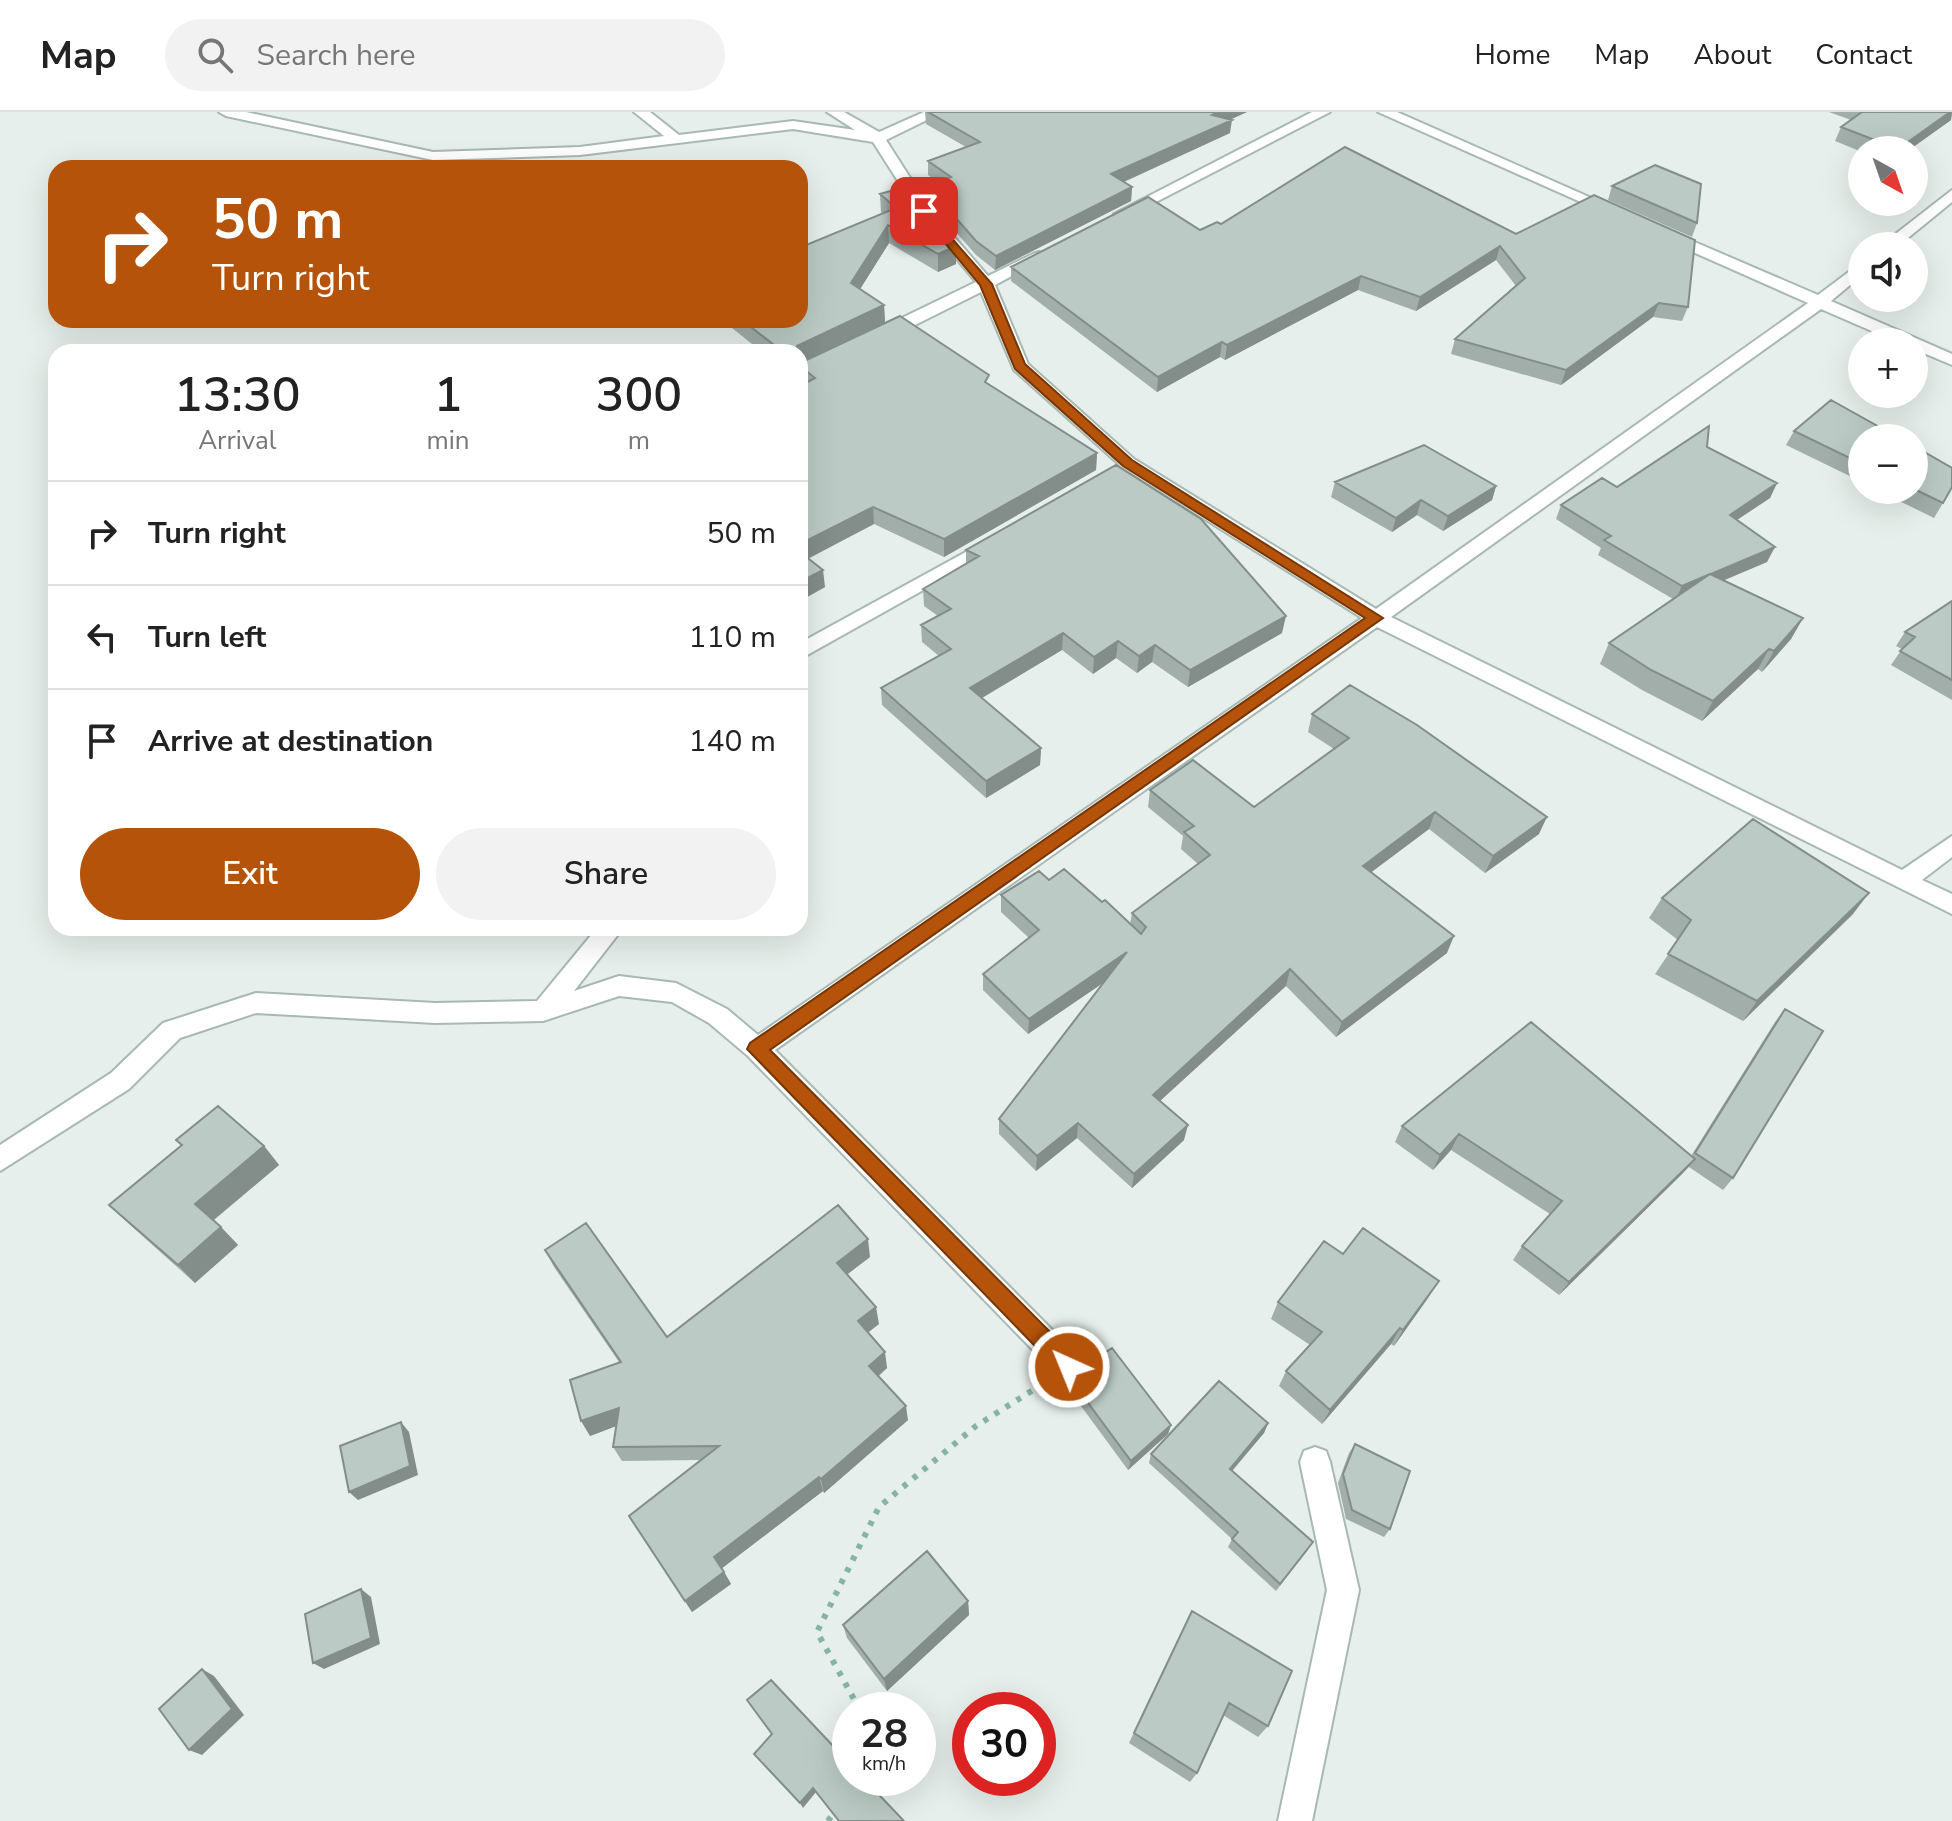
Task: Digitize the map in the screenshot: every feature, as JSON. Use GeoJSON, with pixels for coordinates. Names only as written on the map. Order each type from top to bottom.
{"type":"FeatureCollection","features":[{"type":"Feature","properties":{"kind":"street"},"geometry":{"type":"LineString","coordinates":[[226,112],[433,156],[580,151],[674,137],[793,125],[878,138],[936,112]]}},
{"type":"Feature","properties":{"kind":"street"},"geometry":{"type":"LineString","coordinates":[[641,112],[674,137]]}},
{"type":"Feature","properties":{"kind":"street"},"geometry":{"type":"LineString","coordinates":[[834,112],[878,138],[924,211],[986,284],[1020,366],[1121,467],[1376,618],[1952,905]]}},
{"type":"Feature","properties":{"kind":"street"},"geometry":{"type":"LineString","coordinates":[[1112,219],[1323,112]]}},
{"type":"Feature","properties":{"kind":"street"},"geometry":{"type":"LineString","coordinates":[[1385,112],[1878,328]]}},
{"type":"Feature","properties":{"kind":"street"},"geometry":{"type":"LineString","coordinates":[[1905,232],[1952,194]]}},
{"type":"Feature","properties":{"kind":"street"},"geometry":{"type":"LineString","coordinates":[[857,346],[1056,248]]}},
{"type":"Feature","properties":{"kind":"street"},"geometry":{"type":"LineString","coordinates":[[757,1049],[1376,618],[1820,302],[1848,279]]}},
{"type":"Feature","properties":{"kind":"street"},"geometry":{"type":"LineString","coordinates":[[1928,350],[1952,360]]}},
{"type":"Feature","properties":{"kind":"street"},"geometry":{"type":"LineString","coordinates":[[808,647],[1012,532]]}},
{"type":"Feature","properties":{"kind":"street"},"geometry":{"type":"LineString","coordinates":[[1904,881],[1952,845]]}},
{"type":"Feature","properties":{"kind":"street"},"geometry":{"type":"LineString","coordinates":[[543,1011],[604,936]]}},
{"type":"Feature","properties":{"kind":"street"},"geometry":{"type":"LineString","coordinates":[[0,1159],[120,1081],[172,1030],[256,1003],[435,1013],[543,1011],[619,986],[676,993],[718,1016],[757,1049],[1069,1367]]}},
{"type":"Feature","properties":{"kind":"street"},"geometry":{"type":"LineString","coordinates":[[1295,1821],[1343,1590],[1315,1462]]}},
{"type":"Feature","properties":{"kind":"path"},"geometry":{"type":"LineString","coordinates":[[850,1692],[817,1632],[879,1507],[976,1426],[1069,1367]]}},
{"type":"Feature","properties":{"kind":"path"},"geometry":{"type":"LineString","coordinates":[[828,1821],[841,1800]]}},
{"type":"Feature","properties":{"kind":"building"},"geometry":{"type":"Polygon","coordinates":[[[928,112],[1218,112],[1212,115],[1232,120],[1111,174],[1132,187],[996,256],[976,241],[927,185],[951,177],[928,161],[980,142],[928,112]]]}},
{"type":"Feature","properties":{"kind":"building"},"geometry":{"type":"Polygon","coordinates":[[[1862,112],[1950,112],[1916,136],[1864,136],[1841,127],[1862,112]]]}},
{"type":"Feature","properties":{"kind":"building"},"geometry":{"type":"Polygon","coordinates":[[[1345,147],[1516,234],[1594,195],[1695,240],[1688,307],[1659,303],[1566,370],[1455,339],[1525,278],[1500,246],[1420,297],[1361,276],[1227,345],[1222,342],[1158,377],[1011,267],[1148,197],[1200,230],[1217,222],[1221,224],[1345,147]]]}},
{"type":"Feature","properties":{"kind":"building"},"geometry":{"type":"Polygon","coordinates":[[[1655,165],[1701,184],[1697,223],[1612,186],[1655,165]]]}},
{"type":"Feature","properties":{"kind":"building"},"geometry":{"type":"Polygon","coordinates":[[[908,186],[956,246],[938,254],[888,225],[851,283],[884,305],[801,344],[773,344],[752,328],[808,328],[808,244],[896,208],[880,194],[908,186]]]}},
{"type":"Feature","properties":{"kind":"building"},"geometry":{"type":"Polygon","coordinates":[[[900,316],[989,375],[985,382],[1097,453],[944,539],[873,507],[808,540],[808,382],[815,378],[808,372],[808,359],[900,316]]]}},
{"type":"Feature","properties":{"kind":"building"},"geometry":{"type":"Polygon","coordinates":[[[1831,400],[1874,424],[1848,424],[1848,457],[1794,431],[1831,400]]]}},
{"type":"Feature","properties":{"kind":"building"},"geometry":{"type":"Polygon","coordinates":[[[1709,426],[1707,447],[1777,483],[1730,515],[1775,547],[1682,586],[1604,540],[1611,536],[1561,505],[1602,478],[1617,487],[1709,426]]]}},
{"type":"Feature","properties":{"kind":"building"},"geometry":{"type":"Polygon","coordinates":[[[1424,445],[1496,486],[1448,516],[1421,500],[1396,518],[1335,482],[1424,445]]]}},
{"type":"Feature","properties":{"kind":"building"},"geometry":{"type":"Polygon","coordinates":[[[1928,454],[1952,468],[1952,487],[1943,503],[1928,496],[1928,454]]]}},
{"type":"Feature","properties":{"kind":"building"},"geometry":{"type":"Polygon","coordinates":[[[1116,465],[1201,519],[1286,616],[1190,670],[1155,645],[1139,656],[1118,641],[1094,657],[1063,633],[970,688],[1041,748],[986,781],[881,688],[951,649],[921,625],[951,609],[923,589],[979,556],[966,550],[1116,465]]]}},
{"type":"Feature","properties":{"kind":"building"},"geometry":{"type":"Polygon","coordinates":[[[808,558],[823,570],[808,578],[808,558]]]}},
{"type":"Feature","properties":{"kind":"building"},"geometry":{"type":"Polygon","coordinates":[[[1710,574],[1803,618],[1774,651],[1769,649],[1713,701],[1651,670],[1609,643],[1710,574]]]}},
{"type":"Feature","properties":{"kind":"building"},"geometry":{"type":"Polygon","coordinates":[[[1952,601],[1952,680],[1900,651],[1915,637],[1905,632],[1952,601]]]}},
{"type":"Feature","properties":{"kind":"building"},"geometry":{"type":"Polygon","coordinates":[[[1350,685],[1417,725],[1547,817],[1493,856],[1435,812],[1363,866],[1454,936],[1342,1022],[1290,969],[1153,1095],[1188,1125],[1134,1174],[1078,1123],[1037,1156],[999,1119],[1127,952],[1029,1019],[983,974],[1039,930],[1001,895],[1039,871],[1049,880],[1064,869],[1102,902],[1105,900],[1141,934],[1146,927],[1132,913],[1210,855],[1184,832],[1194,826],[1150,790],[1193,760],[1254,807],[1349,738],[1312,714],[1350,685]]]}},
{"type":"Feature","properties":{"kind":"building"},"geometry":{"type":"Polygon","coordinates":[[[1753,819],[1869,893],[1757,1001],[1668,954],[1691,920],[1662,898],[1753,819]]]}},
{"type":"Feature","properties":{"kind":"building"},"geometry":{"type":"Polygon","coordinates":[[[1785,1009],[1823,1031],[1733,1178],[1695,1153],[1785,1009]]]}},
{"type":"Feature","properties":{"kind":"building"},"geometry":{"type":"Polygon","coordinates":[[[1531,1022],[1695,1159],[1569,1282],[1522,1246],[1562,1201],[1459,1134],[1440,1155],[1402,1126],[1531,1022]]]}},
{"type":"Feature","properties":{"kind":"building"},"geometry":{"type":"Polygon","coordinates":[[[218,1106],[264,1146],[195,1204],[221,1227],[178,1265],[109,1205],[182,1145],[176,1140],[218,1106]]]}},
{"type":"Feature","properties":{"kind":"building"},"geometry":{"type":"Polygon","coordinates":[[[838,1205],[868,1239],[837,1263],[876,1307],[858,1321],[885,1352],[869,1366],[906,1406],[821,1479],[819,1477],[714,1557],[724,1572],[685,1601],[629,1516],[719,1446],[613,1447],[619,1408],[581,1421],[570,1380],[621,1362],[545,1250],[586,1223],[667,1337],[838,1205]]]}},
{"type":"Feature","properties":{"kind":"building"},"geometry":{"type":"Polygon","coordinates":[[[1363,1228],[1439,1281],[1403,1330],[1400,1328],[1330,1410],[1286,1371],[1322,1332],[1278,1302],[1324,1241],[1343,1254],[1363,1228]]]}},
{"type":"Feature","properties":{"kind":"building"},"geometry":{"type":"Polygon","coordinates":[[[1112,1348],[1171,1425],[1131,1461],[1069,1377],[1112,1348]]]}},
{"type":"Feature","properties":{"kind":"building"},"geometry":{"type":"Polygon","coordinates":[[[1219,1381],[1268,1423],[1230,1469],[1313,1542],[1280,1584],[1232,1539],[1238,1532],[1151,1454],[1219,1381]]]}},
{"type":"Feature","properties":{"kind":"building"},"geometry":{"type":"Polygon","coordinates":[[[401,1422],[410,1466],[349,1492],[340,1446],[401,1422]]]}},
{"type":"Feature","properties":{"kind":"building"},"geometry":{"type":"Polygon","coordinates":[[[1355,1444],[1410,1471],[1390,1529],[1352,1510],[1343,1474],[1355,1444]]]}},
{"type":"Feature","properties":{"kind":"building"},"geometry":{"type":"Polygon","coordinates":[[[927,1551],[968,1601],[884,1679],[843,1625],[927,1551]]]}},
{"type":"Feature","properties":{"kind":"building"},"geometry":{"type":"Polygon","coordinates":[[[361,1589],[371,1638],[313,1663],[305,1614],[361,1589]]]}},
{"type":"Feature","properties":{"kind":"building"},"geometry":{"type":"Polygon","coordinates":[[[1192,1611],[1292,1671],[1268,1726],[1229,1703],[1197,1773],[1134,1733],[1192,1611]]]}},
{"type":"Feature","properties":{"kind":"building"},"geometry":{"type":"Polygon","coordinates":[[[202,1669],[232,1709],[189,1750],[159,1709],[202,1669]]]}},
{"type":"Feature","properties":{"kind":"building"},"geometry":{"type":"Polygon","coordinates":[[[771,1680],[832,1745],[832,1796],[880,1796],[904,1821],[839,1821],[813,1788],[800,1803],[754,1754],[772,1734],[747,1700],[771,1680]]]}},
{"type":"Feature","properties":{"kind":"route"},"geometry":{"type":"LineString","coordinates":[[924,211],[986,284],[1020,366],[1128,463],[1376,618],[757,1049],[1069,1367]]}}]}
